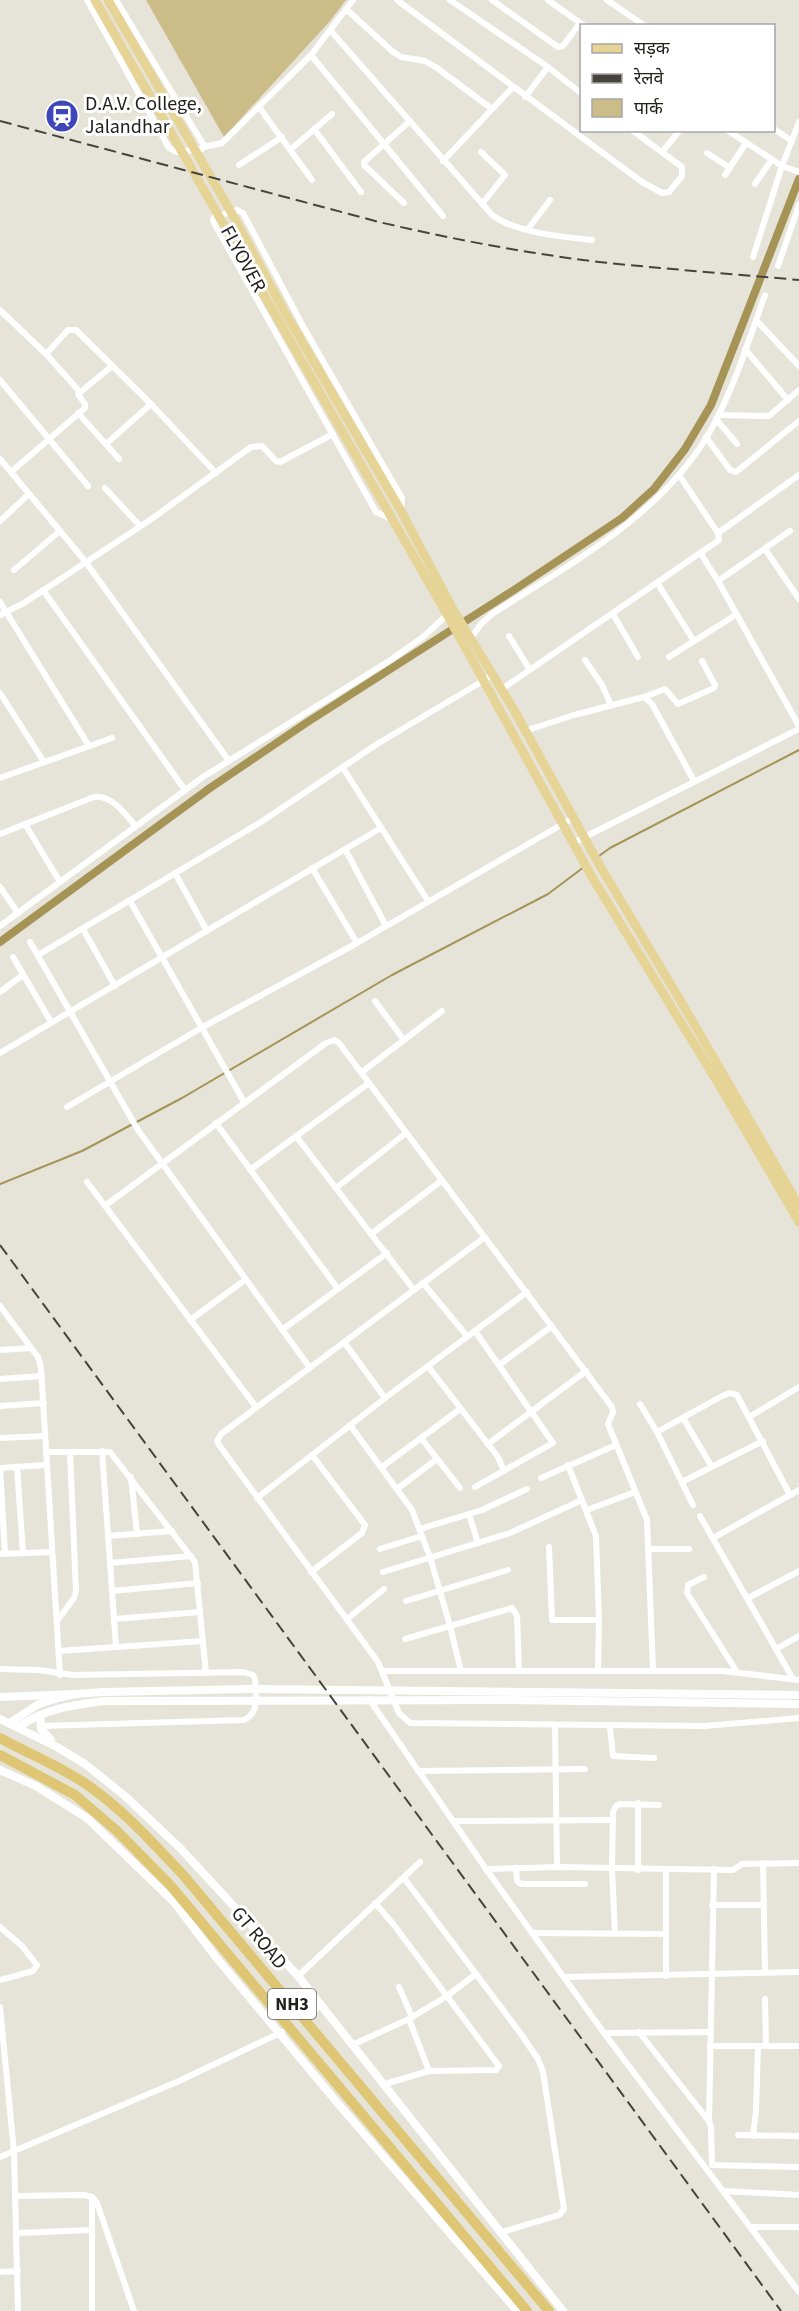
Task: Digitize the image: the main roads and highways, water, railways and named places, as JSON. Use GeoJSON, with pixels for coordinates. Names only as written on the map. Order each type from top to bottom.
{"type":"FeatureCollection","features":[{"type":"Feature","properties":{"kind":"highway","name":"GT ROAD"},"geometry":{"type":"LineString","coordinates":[[0,1738],[48,1761],[87,1785],[131,1820],[184,1876],[549,2311]]}},
{"type":"Feature","properties":{"kind":"highway","name":"GT ROAD"},"geometry":{"type":"LineString","coordinates":[[0,1755],[75,1795],[117,1832],[170,1885],[527,2311]]}},
{"type":"Feature","properties":{"kind":"main road","name":"FLYOVER"},"geometry":{"type":"LineString","coordinates":[[95,0],[391,519],[451,614]]}},
{"type":"Feature","properties":{"kind":"main road","name":"FLYOVER"},"geometry":{"type":"LineString","coordinates":[[108,0],[231,212],[283,309],[401,511],[451,614]]}},
{"type":"Feature","properties":{"kind":"main road"},"geometry":{"type":"LineString","coordinates":[[451,614],[502,689],[583,837],[799,1206]]}},
{"type":"Feature","properties":{"kind":"main road"},"geometry":{"type":"LineString","coordinates":[[466,636],[484,681],[590,874],[712,1073],[799,1222]]}},
{"type":"Feature","properties":{"kind":"main road"},"geometry":{"type":"LineString","coordinates":[[0,1696],[75,1694]]}},
{"type":"Feature","properties":{"kind":"main road"},"geometry":{"type":"LineString","coordinates":[[40,1715],[40,1726],[57,1747]]}},
{"type":"Feature","properties":{"kind":"main road"},"geometry":{"type":"LineString","coordinates":[[0,1719],[57,1747],[85,1764],[125,1796],[181,1849],[298,1976],[563,2311]]}},
{"type":"Feature","properties":{"kind":"main road"},"geometry":{"type":"LineString","coordinates":[[0,1770],[36,1786],[87,1818],[174,1902],[215,1956],[283,2031],[517,2311]]}},
{"type":"Feature","properties":{"kind":"waterway"},"geometry":{"type":"LineString","coordinates":[[0,942],[210,788],[622,518],[654,489],[685,449],[711,405],[799,179]]}},
{"type":"Feature","properties":{"kind":"waterway"},"geometry":{"type":"LineString","coordinates":[[599,856],[610,848],[799,750]]}},
{"type":"Feature","properties":{"kind":"waterway"},"geometry":{"type":"LineString","coordinates":[[0,1184],[82,1151],[182,1098],[392,975],[548,894],[584,867]]}},
{"type":"Feature","properties":{"kind":"railway"},"geometry":{"type":"LineString","coordinates":[[0,121],[379,222],[461,240],[599,262],[799,280]]}},
{"type":"Feature","properties":{"kind":"railway"},"geometry":{"type":"LineString","coordinates":[[0,1245],[781,2311]]}},
{"type":"Feature","properties":{"kind":"place","name":"D.A.V. College, Jalandhar"},"geometry":{"type":"Point","coordinates":[62,116]}}]}
